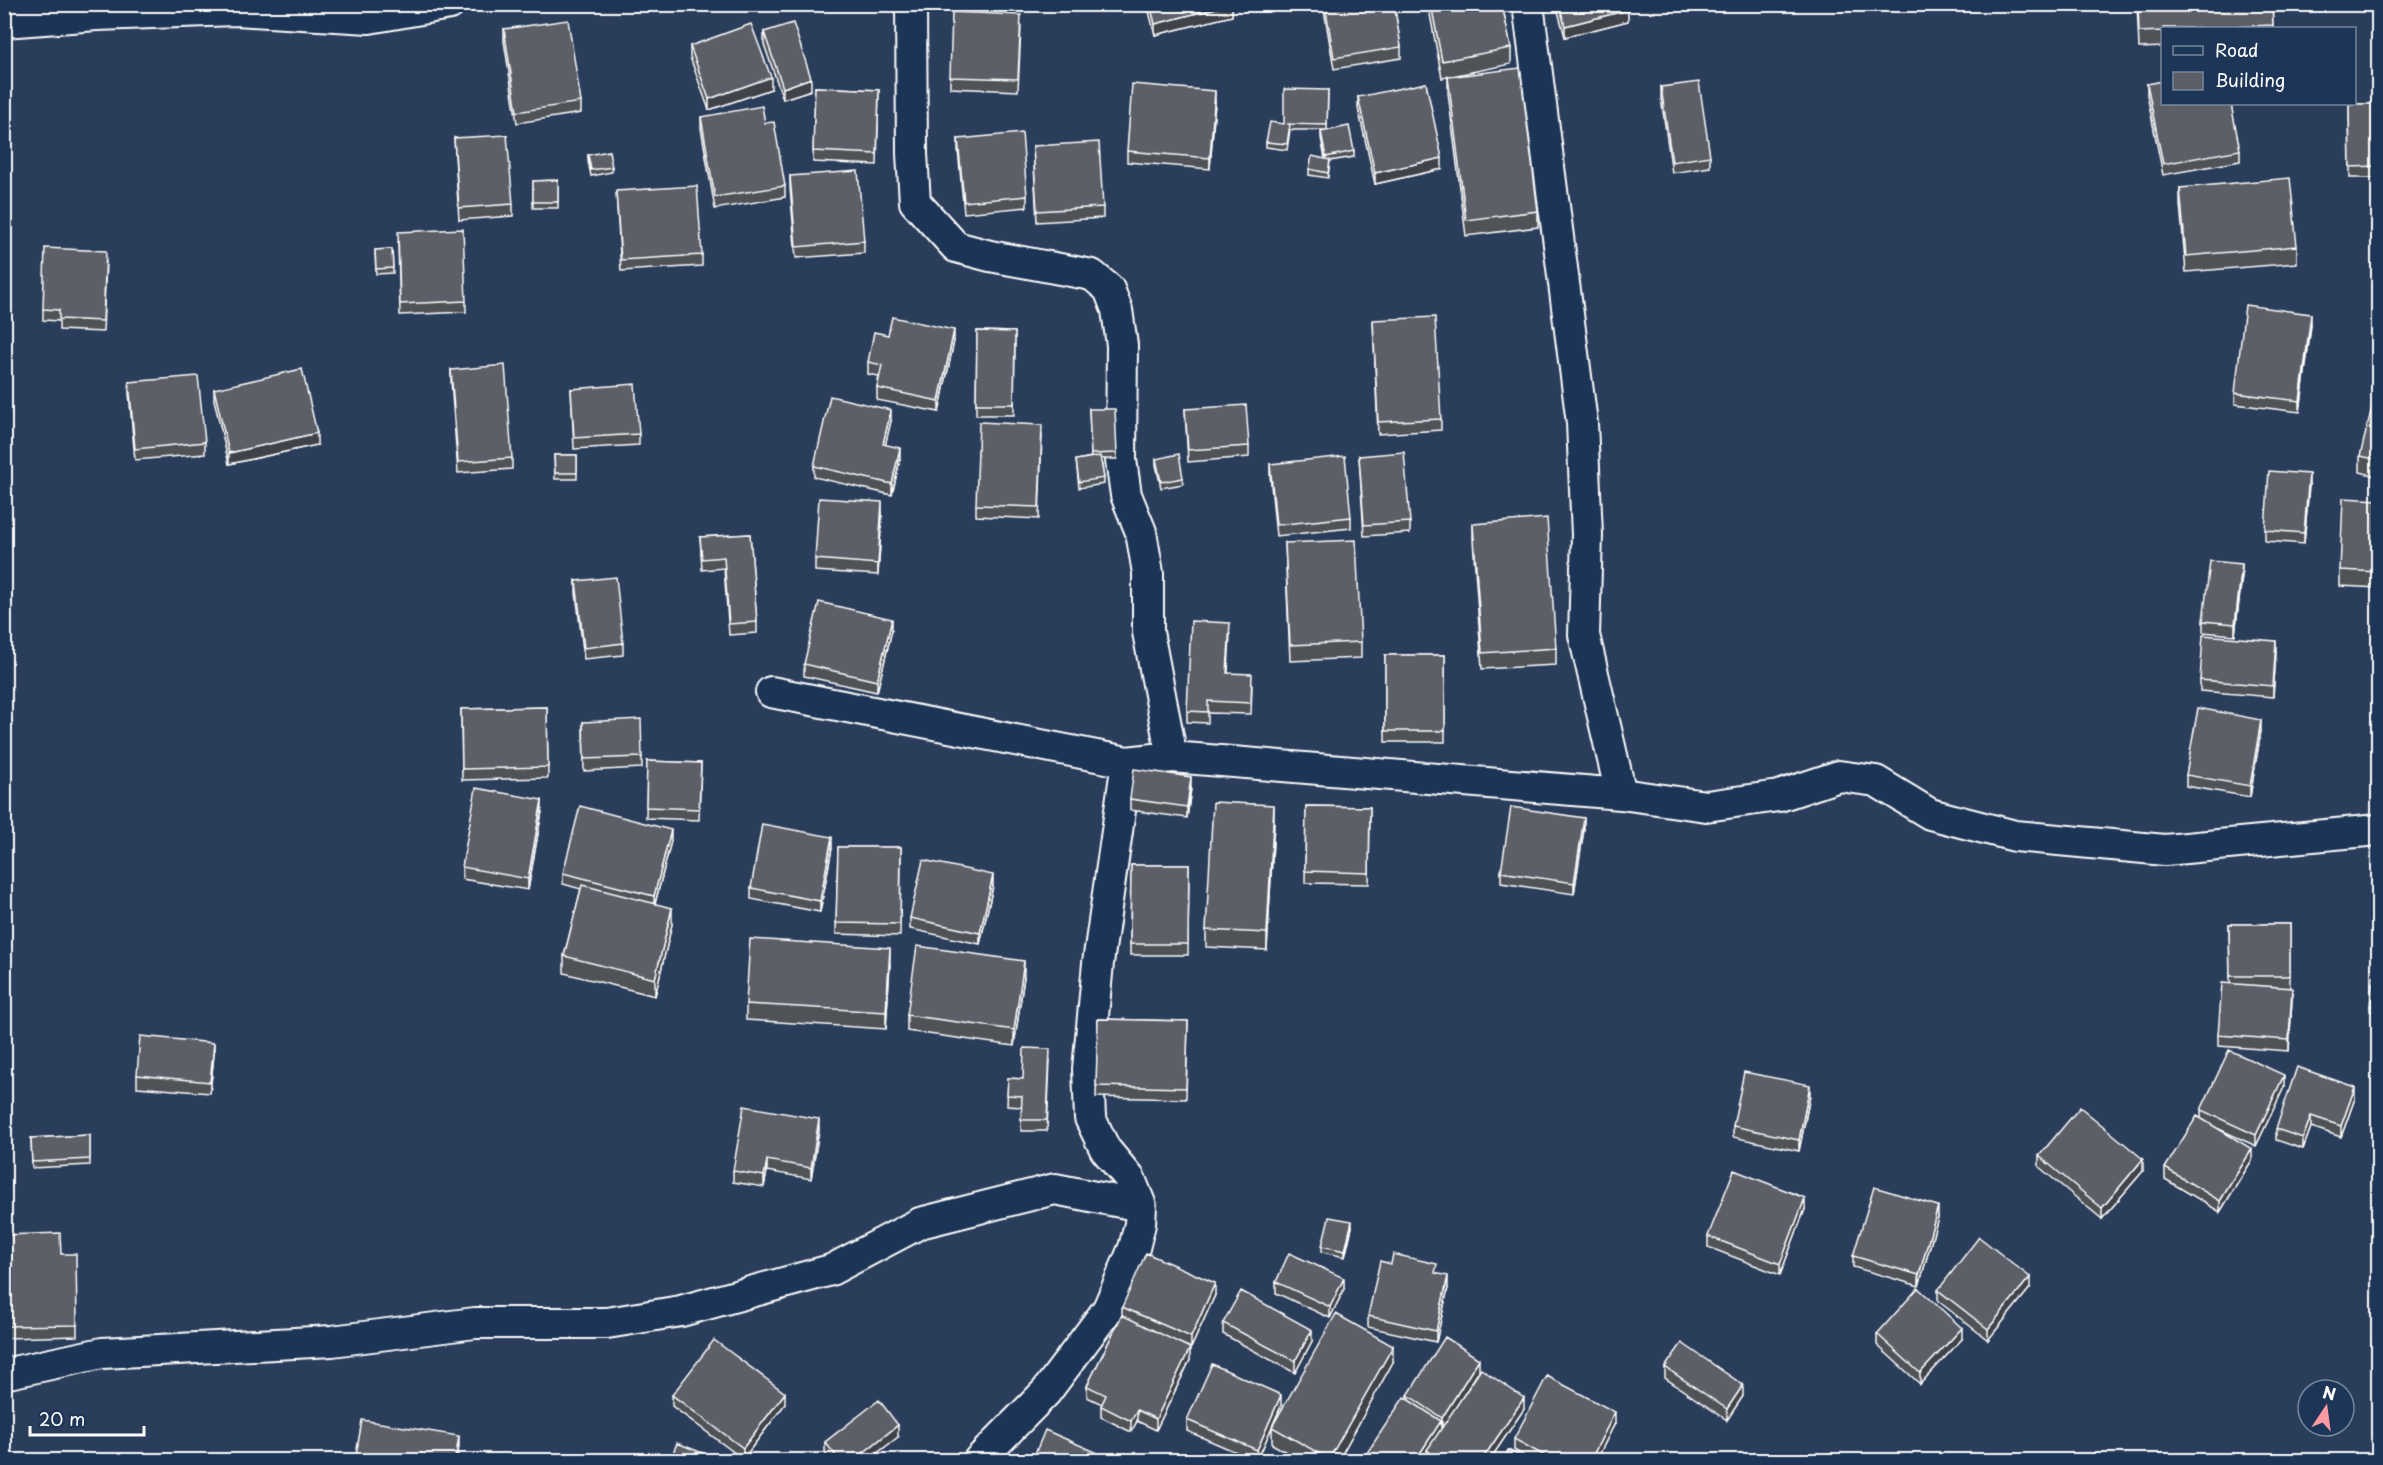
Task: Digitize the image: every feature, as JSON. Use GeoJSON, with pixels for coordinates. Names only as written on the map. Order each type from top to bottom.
{"type":"FeatureCollection","features":[{"type":"Feature","properties":{"kind":"street"},"geometry":{"type":"LineString","coordinates":[[4,22],[96,15],[236,10],[369,18],[450,4]]}},
{"type":"Feature","properties":{"kind":"street"},"geometry":{"type":"LineString","coordinates":[[911,4],[912,154],[915,202],[956,247],[1092,276],[1109,289],[1117,310],[1122,345],[1121,460],[1126,495],[1143,543],[1148,573],[1148,633],[1172,757]]}},
{"type":"Feature","properties":{"kind":"street"},"geometry":{"type":"LineString","coordinates":[[1528,4],[1582,423],[1587,535],[1584,635],[1621,794]]}},
{"type":"Feature","properties":{"kind":"street"},"geometry":{"type":"LineString","coordinates":[[771,692],[1127,762],[1172,757],[1621,794],[1706,806],[1779,796],[1839,776],[1876,781],[1930,814],[2015,836],[2165,850],[2379,830]]}},
{"type":"Feature","properties":{"kind":"street"},"geometry":{"type":"LineString","coordinates":[[979,1461],[1046,1392],[1108,1309],[1134,1248],[1141,1206],[1130,1179],[1105,1149],[1090,1118],[1088,1069],[1098,963],[1127,762]]}},
{"type":"Feature","properties":{"kind":"street"},"geometry":{"type":"LineString","coordinates":[[4,1374],[102,1353],[332,1341],[475,1323],[607,1323],[681,1311],[831,1270],[920,1223],[1055,1189],[1141,1206]]}},
{"type":"Feature","properties":{"kind":"building"},"geometry":{"type":"Polygon","coordinates":[[[1150,4],[1232,4],[1155,24],[1150,4]]]}},
{"type":"Feature","properties":{"kind":"building"},"geometry":{"type":"Polygon","coordinates":[[[1325,4],[1394,4],[1401,47],[1334,58],[1325,4]]]}},
{"type":"Feature","properties":{"kind":"building"},"geometry":{"type":"Polygon","coordinates":[[[1431,4],[1502,4],[1511,48],[1442,61],[1431,4]]]}},
{"type":"Feature","properties":{"kind":"building"},"geometry":{"type":"Polygon","coordinates":[[[1559,4],[1627,4],[1628,10],[1565,26],[1559,4]]]}},
{"type":"Feature","properties":{"kind":"building"},"geometry":{"type":"Polygon","coordinates":[[[2138,4],[2272,4],[2273,25],[2161,27],[2161,31],[2139,32],[2138,4]]]}},
{"type":"Feature","properties":{"kind":"building"},"geometry":{"type":"Polygon","coordinates":[[[952,12],[1021,15],[1018,79],[950,77],[952,12]]]}},
{"type":"Feature","properties":{"kind":"building"},"geometry":{"type":"Polygon","coordinates":[[[568,20],[581,102],[517,112],[504,29],[568,20]]]}},
{"type":"Feature","properties":{"kind":"building"},"geometry":{"type":"Polygon","coordinates":[[[793,23],[811,78],[783,88],[764,32],[793,23]]]}},
{"type":"Feature","properties":{"kind":"building"},"geometry":{"type":"Polygon","coordinates":[[[751,24],[771,77],[709,99],[690,46],[751,24]]]}},
{"type":"Feature","properties":{"kind":"building"},"geometry":{"type":"Polygon","coordinates":[[[1520,68],[1538,211],[1466,220],[1448,77],[1520,68]]]}},
{"type":"Feature","properties":{"kind":"building"},"geometry":{"type":"Polygon","coordinates":[[[2161,81],[2161,105],[2231,105],[2240,150],[2163,164],[2147,84],[2161,81]]]}},
{"type":"Feature","properties":{"kind":"building"},"geometry":{"type":"Polygon","coordinates":[[[1699,82],[1710,156],[1672,162],[1661,87],[1699,82]]]}},
{"type":"Feature","properties":{"kind":"building"},"geometry":{"type":"Polygon","coordinates":[[[1426,83],[1442,158],[1375,173],[1358,97],[1426,83]]]}},
{"type":"Feature","properties":{"kind":"building"},"geometry":{"type":"Polygon","coordinates":[[[1132,84],[1215,91],[1210,158],[1127,151],[1132,84]]]}},
{"type":"Feature","properties":{"kind":"building"},"geometry":{"type":"Polygon","coordinates":[[[815,87],[879,90],[877,154],[813,151],[815,87]]]}},
{"type":"Feature","properties":{"kind":"building"},"geometry":{"type":"Polygon","coordinates":[[[1284,89],[1328,90],[1327,125],[1290,124],[1287,144],[1266,142],[1270,122],[1284,124],[1284,89]]]}},
{"type":"Feature","properties":{"kind":"building"},"geometry":{"type":"Polygon","coordinates":[[[2379,104],[2379,166],[2350,167],[2349,105],[2379,104]]]}},
{"type":"Feature","properties":{"kind":"building"},"geometry":{"type":"Polygon","coordinates":[[[762,106],[765,123],[774,122],[785,186],[715,197],[701,117],[762,106]]]}},
{"type":"Feature","properties":{"kind":"building"},"geometry":{"type":"Polygon","coordinates":[[[1349,126],[1354,151],[1326,157],[1321,132],[1349,126]]]}},
{"type":"Feature","properties":{"kind":"building"},"geometry":{"type":"Polygon","coordinates":[[[1022,133],[1027,196],[964,202],[958,139],[1022,133]]]}},
{"type":"Feature","properties":{"kind":"building"},"geometry":{"type":"Polygon","coordinates":[[[507,135],[513,204],[459,208],[454,138],[507,135]]]}},
{"type":"Feature","properties":{"kind":"building"},"geometry":{"type":"Polygon","coordinates":[[[1099,142],[1103,207],[1037,211],[1033,146],[1099,142]]]}},
{"type":"Feature","properties":{"kind":"building"},"geometry":{"type":"Polygon","coordinates":[[[609,151],[612,167],[591,170],[588,155],[609,151]]]}},
{"type":"Feature","properties":{"kind":"building"},"geometry":{"type":"Polygon","coordinates":[[[1312,156],[1330,160],[1328,173],[1309,169],[1312,156]]]}},
{"type":"Feature","properties":{"kind":"building"},"geometry":{"type":"Polygon","coordinates":[[[858,171],[864,241],[796,247],[790,176],[858,171]]]}},
{"type":"Feature","properties":{"kind":"building"},"geometry":{"type":"Polygon","coordinates":[[[2290,178],[2297,246],[2186,256],[2180,188],[2290,178]]]}},
{"type":"Feature","properties":{"kind":"building"},"geometry":{"type":"Polygon","coordinates":[[[558,180],[558,202],[533,202],[533,181],[558,180]]]}},
{"type":"Feature","properties":{"kind":"building"},"geometry":{"type":"Polygon","coordinates":[[[697,186],[702,255],[621,260],[616,191],[697,186]]]}},
{"type":"Feature","properties":{"kind":"building"},"geometry":{"type":"Polygon","coordinates":[[[463,229],[466,301],[400,304],[398,232],[463,229]]]}},
{"type":"Feature","properties":{"kind":"building"},"geometry":{"type":"Polygon","coordinates":[[[45,248],[106,251],[103,321],[59,319],[59,310],[43,309],[45,248]]]}},
{"type":"Feature","properties":{"kind":"building"},"geometry":{"type":"Polygon","coordinates":[[[392,249],[393,268],[376,269],[375,250],[392,249]]]}},
{"type":"Feature","properties":{"kind":"building"},"geometry":{"type":"Polygon","coordinates":[[[2245,305],[2311,314],[2300,401],[2235,393],[2245,305]]]}},
{"type":"Feature","properties":{"kind":"building"},"geometry":{"type":"Polygon","coordinates":[[[892,317],[954,330],[939,401],[877,388],[882,365],[868,362],[874,332],[888,335],[892,317]]]}},
{"type":"Feature","properties":{"kind":"building"},"geometry":{"type":"Polygon","coordinates":[[[1435,317],[1441,419],[1378,422],[1373,320],[1435,317]]]}},
{"type":"Feature","properties":{"kind":"building"},"geometry":{"type":"Polygon","coordinates":[[[977,331],[1015,332],[1014,404],[976,404],[977,331]]]}},
{"type":"Feature","properties":{"kind":"building"},"geometry":{"type":"Polygon","coordinates":[[[505,365],[512,458],[458,462],[451,370],[505,365]]]}},
{"type":"Feature","properties":{"kind":"building"},"geometry":{"type":"Polygon","coordinates":[[[302,369],[317,433],[229,453],[214,389],[302,369]]]}},
{"type":"Feature","properties":{"kind":"building"},"geometry":{"type":"Polygon","coordinates":[[[198,376],[205,442],[135,449],[129,382],[198,376]]]}},
{"type":"Feature","properties":{"kind":"building"},"geometry":{"type":"Polygon","coordinates":[[[635,384],[639,434],[574,438],[571,389],[635,384]]]}},
{"type":"Feature","properties":{"kind":"building"},"geometry":{"type":"Polygon","coordinates":[[[830,396],[891,410],[883,444],[900,448],[892,484],[814,466],[830,396]]]}},
{"type":"Feature","properties":{"kind":"building"},"geometry":{"type":"Polygon","coordinates":[[[2374,399],[2379,400],[2379,460],[2360,456],[2374,399]]]}},
{"type":"Feature","properties":{"kind":"building"},"geometry":{"type":"Polygon","coordinates":[[[1246,405],[1249,446],[1188,450],[1185,409],[1246,405]]]}},
{"type":"Feature","properties":{"kind":"building"},"geometry":{"type":"Polygon","coordinates":[[[1089,409],[1115,409],[1117,453],[1091,454],[1089,409]]]}},
{"type":"Feature","properties":{"kind":"building"},"geometry":{"type":"Polygon","coordinates":[[[979,422],[1042,425],[1039,507],[976,505],[979,422]]]}},
{"type":"Feature","properties":{"kind":"building"},"geometry":{"type":"Polygon","coordinates":[[[1404,452],[1410,522],[1364,525],[1359,456],[1404,452]]]}},
{"type":"Feature","properties":{"kind":"building"},"geometry":{"type":"Polygon","coordinates":[[[1179,454],[1183,478],[1161,482],[1156,459],[1179,454]]]}},
{"type":"Feature","properties":{"kind":"building"},"geometry":{"type":"Polygon","coordinates":[[[554,455],[577,455],[577,473],[555,473],[554,455]]]}},
{"type":"Feature","properties":{"kind":"building"},"geometry":{"type":"Polygon","coordinates":[[[1100,456],[1104,478],[1079,482],[1076,460],[1100,456]]]}},
{"type":"Feature","properties":{"kind":"building"},"geometry":{"type":"Polygon","coordinates":[[[1345,456],[1351,517],[1276,525],[1270,464],[1345,456]]]}},
{"type":"Feature","properties":{"kind":"building"},"geometry":{"type":"Polygon","coordinates":[[[2269,471],[2309,474],[2304,533],[2265,530],[2269,471]]]}},
{"type":"Feature","properties":{"kind":"building"},"geometry":{"type":"Polygon","coordinates":[[[819,498],[882,502],[878,564],[815,559],[819,498]]]}},
{"type":"Feature","properties":{"kind":"building"},"geometry":{"type":"Polygon","coordinates":[[[2343,498],[2379,500],[2379,572],[2340,570],[2343,498]]]}},
{"type":"Feature","properties":{"kind":"building"},"geometry":{"type":"Polygon","coordinates":[[[1547,518],[1556,648],[1482,653],[1473,524],[1547,518]]]}},
{"type":"Feature","properties":{"kind":"building"},"geometry":{"type":"Polygon","coordinates":[[[750,534],[757,622],[729,624],[724,557],[702,559],[700,537],[750,534]]]}},
{"type":"Feature","properties":{"kind":"building"},"geometry":{"type":"Polygon","coordinates":[[[1356,540],[1361,642],[1290,645],[1285,543],[1356,540]]]}},
{"type":"Feature","properties":{"kind":"building"},"geometry":{"type":"Polygon","coordinates":[[[2210,561],[2242,564],[2235,624],[2203,621],[2210,561]]]}},
{"type":"Feature","properties":{"kind":"building"},"geometry":{"type":"Polygon","coordinates":[[[616,577],[623,643],[584,648],[576,581],[616,577]]]}},
{"type":"Feature","properties":{"kind":"building"},"geometry":{"type":"Polygon","coordinates":[[[819,602],[892,619],[877,681],[804,664],[819,602]]]}},
{"type":"Feature","properties":{"kind":"building"},"geometry":{"type":"Polygon","coordinates":[[[1191,621],[1230,623],[1227,673],[1252,674],[1251,703],[1208,701],[1208,712],[1187,711],[1191,621]]]}},
{"type":"Feature","properties":{"kind":"building"},"geometry":{"type":"Polygon","coordinates":[[[2203,635],[2276,641],[2273,686],[2200,680],[2203,635]]]}},
{"type":"Feature","properties":{"kind":"building"},"geometry":{"type":"Polygon","coordinates":[[[1385,655],[1445,655],[1445,731],[1385,731],[1385,655]]]}},
{"type":"Feature","properties":{"kind":"building"},"geometry":{"type":"Polygon","coordinates":[[[547,707],[548,767],[462,769],[461,709],[547,707]]]}},
{"type":"Feature","properties":{"kind":"building"},"geometry":{"type":"Polygon","coordinates":[[[2198,708],[2261,720],[2250,786],[2186,775],[2198,708]]]}},
{"type":"Feature","properties":{"kind":"building"},"geometry":{"type":"Polygon","coordinates":[[[641,719],[642,757],[584,759],[583,722],[641,719]]]}},
{"type":"Feature","properties":{"kind":"building"},"geometry":{"type":"Polygon","coordinates":[[[647,761],[701,763],[699,809],[646,807],[647,761]]]}},
{"type":"Feature","properties":{"kind":"building"},"geometry":{"type":"Polygon","coordinates":[[[1134,769],[1191,777],[1187,807],[1130,799],[1134,769]]]}},
{"type":"Feature","properties":{"kind":"building"},"geometry":{"type":"Polygon","coordinates":[[[476,788],[542,800],[528,879],[462,867],[476,788]]]}},
{"type":"Feature","properties":{"kind":"building"},"geometry":{"type":"Polygon","coordinates":[[[1213,802],[1274,805],[1267,933],[1206,930],[1213,802]]]}},
{"type":"Feature","properties":{"kind":"building"},"geometry":{"type":"Polygon","coordinates":[[[580,806],[671,830],[654,896],[563,873],[580,806]]]}},
{"type":"Feature","properties":{"kind":"building"},"geometry":{"type":"Polygon","coordinates":[[[1306,806],[1370,807],[1369,873],[1305,871],[1306,806]]]}},
{"type":"Feature","properties":{"kind":"building"},"geometry":{"type":"Polygon","coordinates":[[[1511,807],[1584,818],[1574,883],[1501,872],[1511,807]]]}},
{"type":"Feature","properties":{"kind":"building"},"geometry":{"type":"Polygon","coordinates":[[[762,824],[832,837],[820,901],[751,888],[762,824]]]}},
{"type":"Feature","properties":{"kind":"building"},"geometry":{"type":"Polygon","coordinates":[[[838,847],[901,847],[900,924],[836,923],[838,847]]]}},
{"type":"Feature","properties":{"kind":"building"},"geometry":{"type":"Polygon","coordinates":[[[923,860],[993,875],[980,933],[910,918],[923,860]]]}},
{"type":"Feature","properties":{"kind":"building"},"geometry":{"type":"Polygon","coordinates":[[[1131,865],[1189,865],[1188,944],[1130,944],[1131,865]]]}},
{"type":"Feature","properties":{"kind":"building"},"geometry":{"type":"Polygon","coordinates":[[[582,885],[672,908],[655,979],[564,956],[582,885]]]}},
{"type":"Feature","properties":{"kind":"building"},"geometry":{"type":"Polygon","coordinates":[[[2229,924],[2290,924],[2290,976],[2230,976],[2229,924]]]}},
{"type":"Feature","properties":{"kind":"building"},"geometry":{"type":"Polygon","coordinates":[[[750,939],[890,948],[886,1012],[746,1004],[750,939]]]}},
{"type":"Feature","properties":{"kind":"building"},"geometry":{"type":"Polygon","coordinates":[[[917,946],[1024,961],[1014,1030],[907,1015],[917,946]]]}},
{"type":"Feature","properties":{"kind":"building"},"geometry":{"type":"Polygon","coordinates":[[[2373,976],[2379,976],[2379,1006],[2370,1006],[2373,976]]]}},
{"type":"Feature","properties":{"kind":"building"},"geometry":{"type":"Polygon","coordinates":[[[2222,983],[2292,988],[2289,1040],[2218,1035],[2222,983]]]}},
{"type":"Feature","properties":{"kind":"building"},"geometry":{"type":"Polygon","coordinates":[[[1098,1019],[1188,1021],[1186,1088],[1096,1086],[1098,1019]]]}},
{"type":"Feature","properties":{"kind":"building"},"geometry":{"type":"Polygon","coordinates":[[[140,1036],[214,1043],[210,1082],[137,1075],[140,1036]]]}},
{"type":"Feature","properties":{"kind":"building"},"geometry":{"type":"Polygon","coordinates":[[[1024,1048],[1050,1049],[1047,1120],[1021,1120],[1022,1096],[1007,1095],[1008,1078],[1023,1079],[1024,1048]]]}},
{"type":"Feature","properties":{"kind":"building"},"geometry":{"type":"Polygon","coordinates":[[[2229,1050],[2284,1075],[2256,1135],[2201,1110],[2229,1050]]]}},
{"type":"Feature","properties":{"kind":"building"},"geometry":{"type":"Polygon","coordinates":[[[2297,1067],[2355,1087],[2341,1126],[2311,1116],[2303,1138],[2276,1129],[2297,1067]]]}},
{"type":"Feature","properties":{"kind":"building"},"geometry":{"type":"Polygon","coordinates":[[[1744,1072],[1810,1085],[1799,1140],[1733,1126],[1744,1072]]]}},
{"type":"Feature","properties":{"kind":"building"},"geometry":{"type":"Polygon","coordinates":[[[744,1106],[819,1119],[811,1168],[767,1160],[764,1176],[733,1171],[744,1106]]]}},
{"type":"Feature","properties":{"kind":"building"},"geometry":{"type":"Polygon","coordinates":[[[2080,1107],[2143,1159],[2102,1208],[2039,1156],[2080,1107]]]}},
{"type":"Feature","properties":{"kind":"building"},"geometry":{"type":"Polygon","coordinates":[[[2197,1116],[2252,1149],[2220,1201],[2165,1168],[2197,1116]]]}},
{"type":"Feature","properties":{"kind":"building"},"geometry":{"type":"Polygon","coordinates":[[[90,1135],[90,1159],[32,1162],[31,1138],[90,1135]]]}},
{"type":"Feature","properties":{"kind":"building"},"geometry":{"type":"Polygon","coordinates":[[[1734,1170],[1805,1198],[1780,1264],[1708,1236],[1734,1170]]]}},
{"type":"Feature","properties":{"kind":"building"},"geometry":{"type":"Polygon","coordinates":[[[1874,1187],[1938,1206],[1919,1275],[1853,1256],[1874,1187]]]}},
{"type":"Feature","properties":{"kind":"building"},"geometry":{"type":"Polygon","coordinates":[[[1329,1217],[1352,1221],[1345,1251],[1322,1246],[1329,1217]]]}},
{"type":"Feature","properties":{"kind":"building"},"geometry":{"type":"Polygon","coordinates":[[[60,1233],[61,1254],[76,1254],[77,1325],[6,1326],[4,1235],[60,1233]]]}},
{"type":"Feature","properties":{"kind":"building"},"geometry":{"type":"Polygon","coordinates":[[[1979,1237],[2030,1277],[1988,1329],[1938,1290],[1979,1237]]]}},
{"type":"Feature","properties":{"kind":"building"},"geometry":{"type":"Polygon","coordinates":[[[1146,1253],[1215,1283],[1191,1337],[1122,1307],[1146,1253]]]}},
{"type":"Feature","properties":{"kind":"building"},"geometry":{"type":"Polygon","coordinates":[[[1289,1253],[1344,1278],[1330,1307],[1276,1282],[1289,1253]]]}},
{"type":"Feature","properties":{"kind":"building"},"geometry":{"type":"Polygon","coordinates":[[[1393,1254],[1437,1264],[1435,1273],[1448,1276],[1436,1331],[1368,1316],[1380,1261],[1391,1264],[1393,1254]]]}},
{"type":"Feature","properties":{"kind":"building"},"geometry":{"type":"Polygon","coordinates":[[[1918,1288],[1962,1328],[1920,1373],[1877,1334],[1918,1288]]]}},
{"type":"Feature","properties":{"kind":"building"},"geometry":{"type":"Polygon","coordinates":[[[1241,1291],[1312,1330],[1295,1361],[1223,1323],[1241,1291]]]}},
{"type":"Feature","properties":{"kind":"building"},"geometry":{"type":"Polygon","coordinates":[[[1336,1314],[1393,1346],[1329,1459],[1272,1427],[1336,1314]]]}},
{"type":"Feature","properties":{"kind":"building"},"geometry":{"type":"Polygon","coordinates":[[[1122,1315],[1190,1348],[1156,1419],[1137,1410],[1131,1421],[1101,1406],[1106,1395],[1087,1386],[1122,1315]]]}},
{"type":"Feature","properties":{"kind":"building"},"geometry":{"type":"Polygon","coordinates":[[[2379,1328],[2379,1345],[2372,1341],[2379,1328]]]}},
{"type":"Feature","properties":{"kind":"building"},"geometry":{"type":"Polygon","coordinates":[[[1445,1337],[1479,1359],[1442,1418],[1408,1395],[1445,1337]]]}},
{"type":"Feature","properties":{"kind":"building"},"geometry":{"type":"Polygon","coordinates":[[[714,1340],[785,1393],[743,1448],[672,1395],[714,1340]]]}},
{"type":"Feature","properties":{"kind":"building"},"geometry":{"type":"Polygon","coordinates":[[[1682,1343],[1743,1385],[1727,1409],[1665,1367],[1682,1343]]]}},
{"type":"Feature","properties":{"kind":"building"},"geometry":{"type":"Polygon","coordinates":[[[1212,1364],[1281,1395],[1257,1450],[1187,1420],[1212,1364]]]}},
{"type":"Feature","properties":{"kind":"building"},"geometry":{"type":"Polygon","coordinates":[[[1481,1369],[1524,1398],[1481,1461],[1442,1461],[1427,1450],[1481,1369]]]}},
{"type":"Feature","properties":{"kind":"building"},"geometry":{"type":"Polygon","coordinates":[[[1547,1376],[1615,1412],[1590,1461],[1554,1461],[1514,1439],[1547,1376]]]}},
{"type":"Feature","properties":{"kind":"building"},"geometry":{"type":"Polygon","coordinates":[[[1404,1397],[1441,1421],[1415,1461],[1373,1461],[1365,1456],[1404,1397]]]}},
{"type":"Feature","properties":{"kind":"building"},"geometry":{"type":"Polygon","coordinates":[[[879,1400],[898,1425],[853,1461],[840,1461],[825,1442],[879,1400]]]}},
{"type":"Feature","properties":{"kind":"building"},"geometry":{"type":"Polygon","coordinates":[[[362,1420],[459,1436],[455,1461],[355,1461],[362,1420]]]}},
{"type":"Feature","properties":{"kind":"building"},"geometry":{"type":"Polygon","coordinates":[[[1045,1430],[1116,1461],[1032,1461],[1045,1430]]]}},
{"type":"Feature","properties":{"kind":"building"},"geometry":{"type":"Polygon","coordinates":[[[677,1443],[723,1461],[670,1461],[677,1443]]]}},
{"type":"Feature","properties":{"kind":"building"},"geometry":{"type":"Polygon","coordinates":[[[1508,1450],[1530,1461],[1503,1461],[1508,1450]]]}}]}
